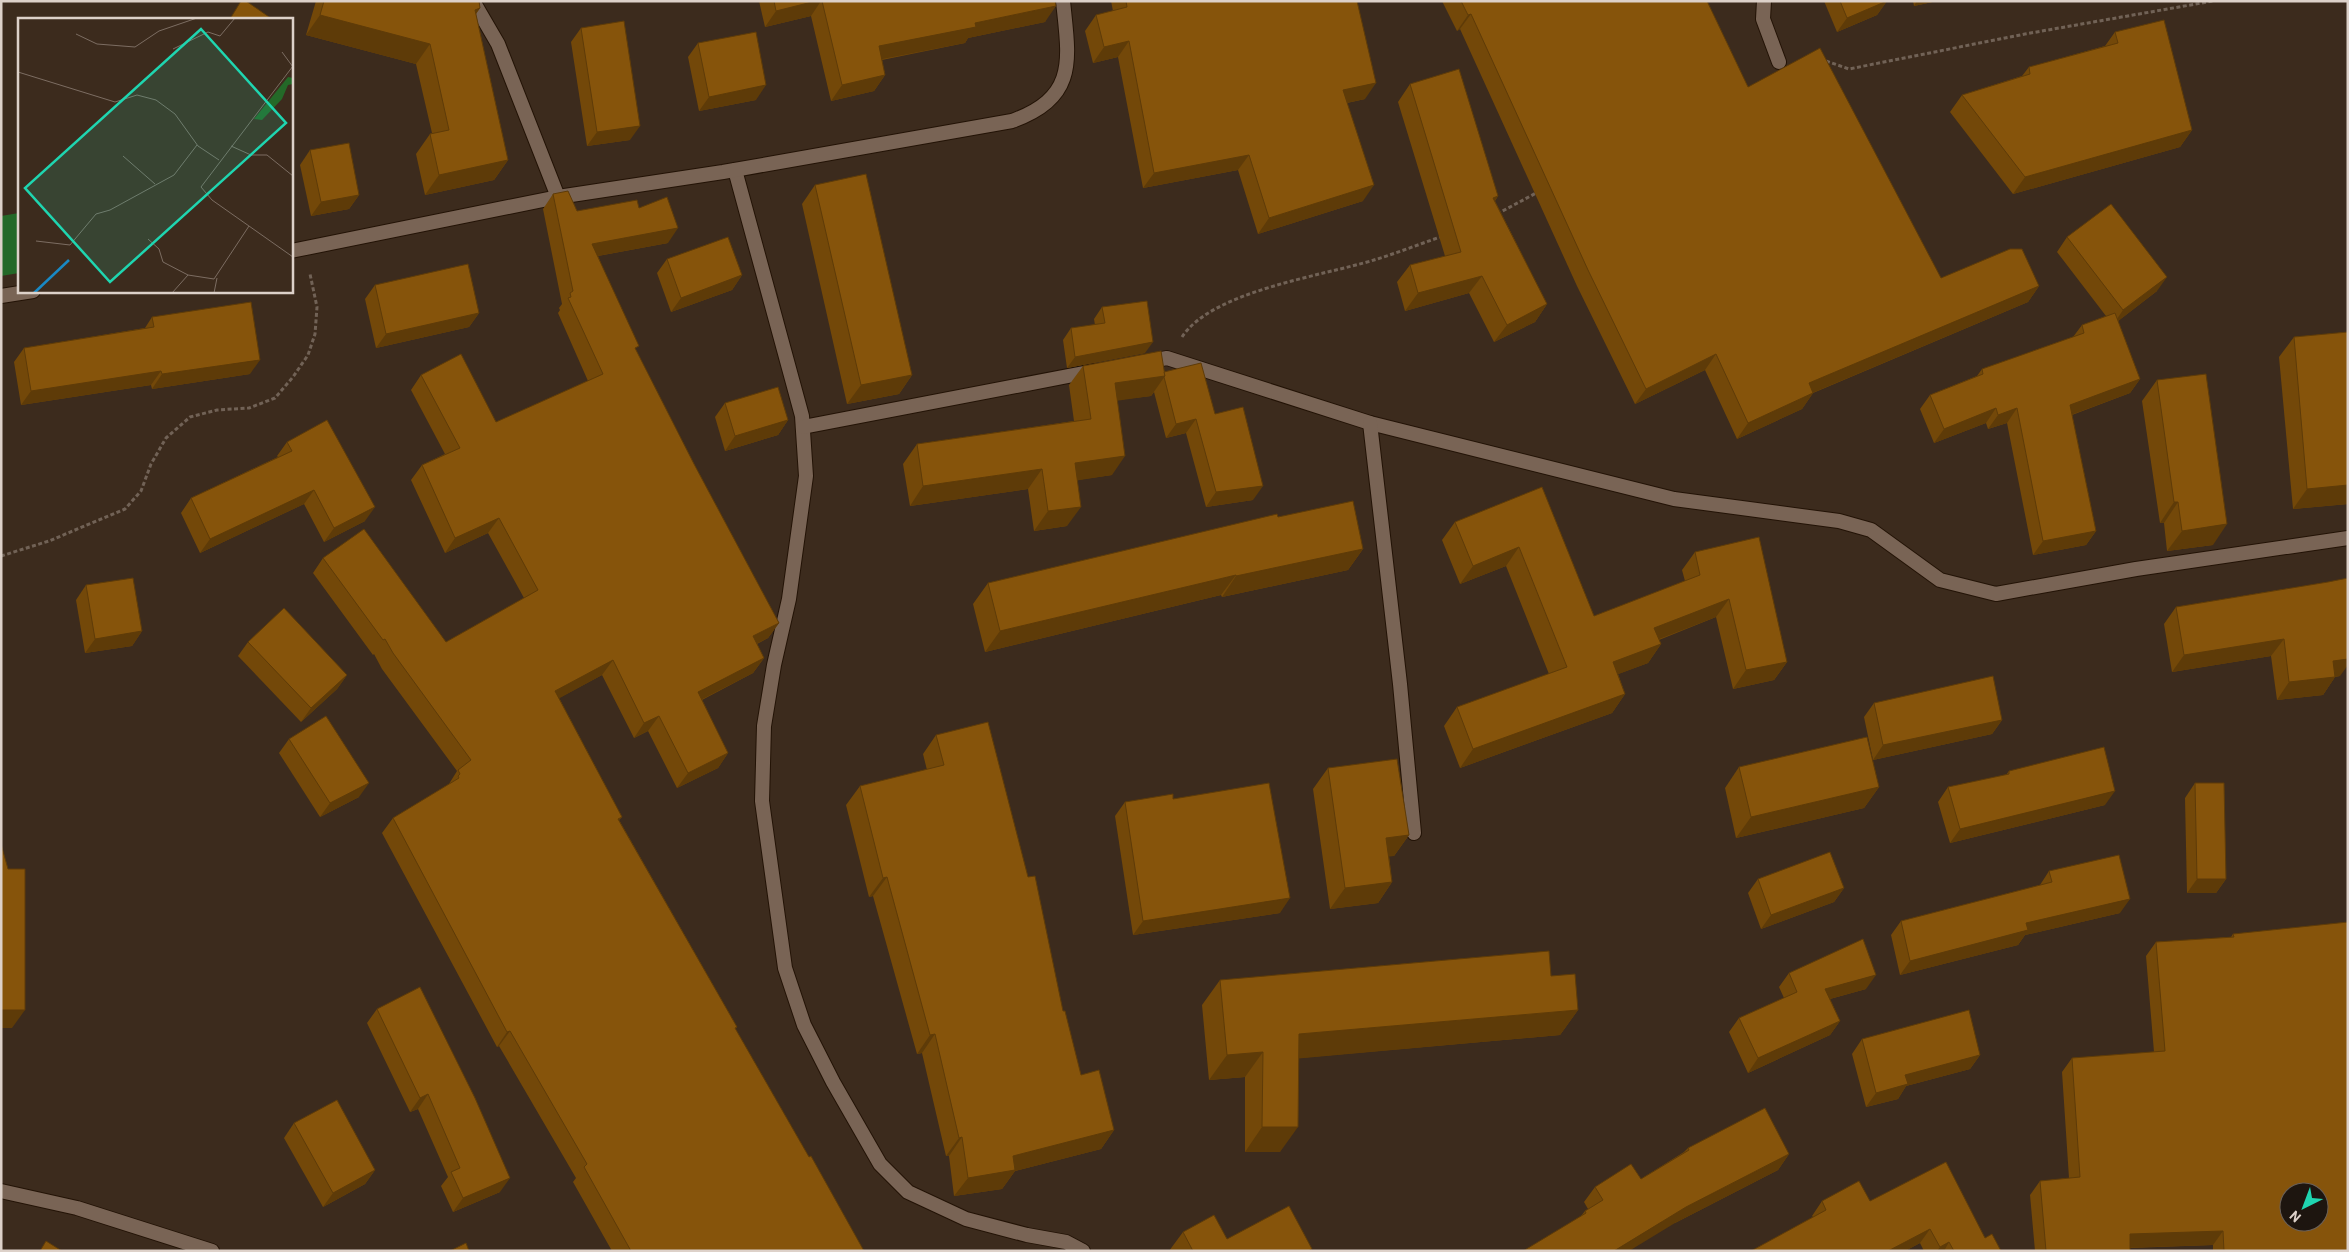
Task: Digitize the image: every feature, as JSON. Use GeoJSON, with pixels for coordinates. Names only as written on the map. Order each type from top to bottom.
{"type":"FeatureCollection","features":[{"type":"Feature","properties":{"kind":"street"},"geometry":{"type":"LineString","coordinates":[[473,1],[498,44],[558,197]]}},
{"type":"Feature","properties":{"kind":"street"},"geometry":{"type":"LineString","coordinates":[[292,251],[558,197],[736,170],[996,124],[1031,114],[1050,100],[1064,82],[1068,53],[1063,1]]}},
{"type":"Feature","properties":{"kind":"street"},"geometry":{"type":"LineString","coordinates":[[1764,1],[1763,19],[1779,62]]}},
{"type":"Feature","properties":{"kind":"street"},"geometry":{"type":"LineString","coordinates":[[736,170],[802,416],[806,476],[789,599],[774,665],[764,726],[762,801],[785,968],[804,1025],[833,1082],[880,1164],[908,1192],[966,1219],[1026,1236],[1066,1242],[1083,1251]]}},
{"type":"Feature","properties":{"kind":"street"},"geometry":{"type":"LineString","coordinates":[[1,296],[27,292]]}},
{"type":"Feature","properties":{"kind":"street"},"geometry":{"type":"LineString","coordinates":[[1128,365],[1167,358],[1370,422],[1674,499],[1838,520],[1871,530],[1940,580],[1996,594],[2136,569],[2348,538]]}},
{"type":"Feature","properties":{"kind":"street"},"geometry":{"type":"LineString","coordinates":[[802,427],[1108,368]]}},
{"type":"Feature","properties":{"kind":"street"},"geometry":{"type":"LineString","coordinates":[[1370,422],[1400,684],[1414,833]]}},
{"type":"Feature","properties":{"kind":"street"},"geometry":{"type":"LineString","coordinates":[[1,1191],[76,1208],[212,1251]]}},
{"type":"Feature","properties":{"kind":"path"},"geometry":{"type":"LineString","coordinates":[[1820,59],[1849,70],[2025,34],[2212,1]]}},
{"type":"Feature","properties":{"kind":"path"},"geometry":{"type":"LineString","coordinates":[[1491,218],[1542,189]]}},
{"type":"Feature","properties":{"kind":"path"},"geometry":{"type":"LineString","coordinates":[[1167,358],[1190,325],[1223,304],[1279,285],[1374,260],[1446,235]]}},
{"type":"Feature","properties":{"kind":"path"},"geometry":{"type":"LineString","coordinates":[[1,556],[49,541],[125,509],[141,491],[151,464],[166,438],[190,417],[218,410],[248,408],[275,398],[308,355],[315,334],[317,307],[306,249]]}},
{"type":"Feature","properties":{"kind":"green space"},"geometry":{"type":"Polygon","coordinates":[[[18,213],[18,273],[1,276],[1,216],[18,213]]]}},
{"type":"Feature","properties":{"kind":"building"},"geometry":{"type":"Polygon","coordinates":[[[241,1],[246,1],[271,18],[231,18],[241,1]]]}},
{"type":"Feature","properties":{"kind":"building"},"geometry":{"type":"Polygon","coordinates":[[[324,1],[479,1],[480,8],[475,10],[508,160],[439,175],[430,134],[449,130],[430,44],[320,15],[324,1]]]}},
{"type":"Feature","properties":{"kind":"building"},"geometry":{"type":"Polygon","coordinates":[[[774,1],[816,1],[776,11],[774,1]]]}},
{"type":"Feature","properties":{"kind":"building"},"geometry":{"type":"Polygon","coordinates":[[[822,1],[1055,1],[1056,6],[975,23],[976,27],[879,46],[885,75],[842,85],[822,1]]]}},
{"type":"Feature","properties":{"kind":"building"},"geometry":{"type":"Polygon","coordinates":[[[1126,1],[1357,1],[1376,83],[1343,90],[1374,185],[1269,218],[1249,155],[1154,173],[1129,41],[1104,47],[1096,15],[1127,7],[1126,1]]]}},
{"type":"Feature","properties":{"kind":"building"},"geometry":{"type":"Polygon","coordinates":[[[1461,1],[1707,1],[1748,87],[1820,48],[1941,278],[2010,249],[2022,249],[2039,286],[1809,383],[1813,393],[1748,423],[1716,354],[1646,389],[1588,270],[1471,14],[1468,15],[1461,1]]]}},
{"type":"Feature","properties":{"kind":"building"},"geometry":{"type":"Polygon","coordinates":[[[1840,1],[1887,1],[1847,18],[1840,1]]]}},
{"type":"Feature","properties":{"kind":"building"},"geometry":{"type":"Polygon","coordinates":[[[2164,20],[2192,130],[2025,177],[1962,95],[2030,74],[2029,67],[2118,43],[2115,32],[2164,20]]]}},
{"type":"Feature","properties":{"kind":"building"},"geometry":{"type":"Polygon","coordinates":[[[624,21],[640,126],[597,132],[581,28],[624,21]]]}},
{"type":"Feature","properties":{"kind":"building"},"geometry":{"type":"Polygon","coordinates":[[[756,32],[766,85],[709,97],[698,43],[756,32]]]}},
{"type":"Feature","properties":{"kind":"building"},"geometry":{"type":"Polygon","coordinates":[[[1459,69],[1498,196],[1493,198],[1547,304],[1507,325],[1482,276],[1418,293],[1410,265],[1461,252],[1410,84],[1459,69]]]}},
{"type":"Feature","properties":{"kind":"building"},"geometry":{"type":"Polygon","coordinates":[[[349,143],[359,195],[321,202],[310,150],[349,143]]]}},
{"type":"Feature","properties":{"kind":"building"},"geometry":{"type":"Polygon","coordinates":[[[866,174],[912,375],[861,385],[815,185],[866,174]]]}},
{"type":"Feature","properties":{"kind":"building"},"geometry":{"type":"Polygon","coordinates":[[[568,191],[577,211],[637,200],[639,208],[667,197],[678,228],[592,244],[639,346],[635,348],[694,464],[779,623],[753,636],[764,658],[698,692],[728,753],[688,773],[659,716],[644,723],[613,660],[555,691],[622,817],[618,819],[737,1027],[735,1028],[809,1157],[811,1156],[864,1251],[631,1251],[584,1167],[587,1164],[510,1031],[507,1032],[393,818],[459,778],[458,770],[471,760],[393,653],[385,639],[383,640],[323,558],[364,529],[446,642],[538,590],[499,518],[455,538],[422,465],[460,448],[421,375],[461,354],[496,422],[603,374],[568,298],[571,297],[570,293],[573,291],[553,194],[568,191]]]}},
{"type":"Feature","properties":{"kind":"building"},"geometry":{"type":"Polygon","coordinates":[[[2111,204],[2167,277],[2123,310],[2067,237],[2111,204]]]}},
{"type":"Feature","properties":{"kind":"building"},"geometry":{"type":"Polygon","coordinates":[[[728,237],[742,275],[681,298],[667,259],[728,237]]]}},
{"type":"Feature","properties":{"kind":"building"},"geometry":{"type":"Polygon","coordinates":[[[468,264],[479,313],[386,334],[375,285],[468,264]]]}},
{"type":"Feature","properties":{"kind":"building"},"geometry":{"type":"Polygon","coordinates":[[[1147,301],[1153,342],[1075,357],[1071,328],[1105,323],[1102,307],[1147,301]]]}},
{"type":"Feature","properties":{"kind":"building"},"geometry":{"type":"Polygon","coordinates":[[[251,302],[260,360],[162,374],[161,371],[31,391],[24,348],[154,327],[152,317],[251,302]]]}},
{"type":"Feature","properties":{"kind":"building"},"geometry":{"type":"Polygon","coordinates":[[[2115,313],[2140,379],[2070,405],[2096,531],[2043,541],[2017,408],[1998,415],[1996,408],[1944,429],[1930,395],[1983,374],[1982,369],[2084,333],[2082,325],[2115,313]]]}},
{"type":"Feature","properties":{"kind":"building"},"geometry":{"type":"Polygon","coordinates":[[[2348,332],[2348,485],[2307,489],[2294,337],[2348,332]]]}},
{"type":"Feature","properties":{"kind":"building"},"geometry":{"type":"Polygon","coordinates":[[[1161,351],[1165,376],[1115,383],[1125,456],[1075,463],[1081,507],[1048,511],[1042,469],[923,486],[917,444],[1091,419],[1083,366],[1161,351]]]}},
{"type":"Feature","properties":{"kind":"building"},"geometry":{"type":"Polygon","coordinates":[[[1201,363],[1215,414],[1243,407],[1263,486],[1216,492],[1196,419],[1176,424],[1164,372],[1201,363]]]}},
{"type":"Feature","properties":{"kind":"building"},"geometry":{"type":"Polygon","coordinates":[[[2206,374],[2227,524],[2182,531],[2178,502],[2174,502],[2157,380],[2206,374]]]}},
{"type":"Feature","properties":{"kind":"building"},"geometry":{"type":"Polygon","coordinates":[[[778,387],[788,420],[735,436],[725,403],[778,387]]]}},
{"type":"Feature","properties":{"kind":"building"},"geometry":{"type":"Polygon","coordinates":[[[327,420],[375,507],[334,528],[314,490],[210,539],[191,498],[292,451],[287,442],[327,420]]]}},
{"type":"Feature","properties":{"kind":"building"},"geometry":{"type":"Polygon","coordinates":[[[1542,487],[1594,616],[1700,575],[1695,552],[1759,537],[1787,662],[1746,670],[1729,599],[1654,628],[1661,644],[1613,662],[1625,694],[1473,749],[1457,707],[1567,667],[1519,547],[1473,566],[1455,522],[1542,487]]]}},
{"type":"Feature","properties":{"kind":"building"},"geometry":{"type":"Polygon","coordinates":[[[1353,501],[1363,549],[1236,575],[1000,631],[988,583],[1277,514],[1278,517],[1353,501]]]}},
{"type":"Feature","properties":{"kind":"building"},"geometry":{"type":"Polygon","coordinates":[[[133,578],[142,631],[95,639],[86,585],[133,578]]]}},
{"type":"Feature","properties":{"kind":"building"},"geometry":{"type":"Polygon","coordinates":[[[2348,578],[2348,659],[2333,661],[2335,677],[2289,682],[2284,639],[2184,655],[2176,607],[2348,578]]]}},
{"type":"Feature","properties":{"kind":"building"},"geometry":{"type":"Polygon","coordinates":[[[284,608],[347,675],[311,708],[248,642],[284,608]]]}},
{"type":"Feature","properties":{"kind":"building"},"geometry":{"type":"Polygon","coordinates":[[[1993,676],[2002,720],[1883,745],[1874,703],[1993,676]]]}},
{"type":"Feature","properties":{"kind":"building"},"geometry":{"type":"Polygon","coordinates":[[[326,716],[369,783],[330,803],[289,739],[326,716]]]}},
{"type":"Feature","properties":{"kind":"building"},"geometry":{"type":"Polygon","coordinates":[[[988,722],[1028,877],[1035,876],[1063,1011],[1065,1011],[1081,1075],[1099,1070],[1114,1130],[1013,1156],[1015,1170],[968,1178],[962,1137],[959,1138],[935,1034],[930,1035],[887,877],[883,878],[860,786],[944,765],[936,735],[988,722]]]}},
{"type":"Feature","properties":{"kind":"building"},"geometry":{"type":"Polygon","coordinates":[[[1867,737],[1879,787],[1751,817],[1739,767],[1867,737]]]}},
{"type":"Feature","properties":{"kind":"building"},"geometry":{"type":"Polygon","coordinates":[[[2104,747],[2115,791],[1960,829],[1948,787],[2009,774],[2009,771],[2104,747]]]}},
{"type":"Feature","properties":{"kind":"building"},"geometry":{"type":"Polygon","coordinates":[[[1397,759],[1409,835],[1386,838],[1392,882],[1345,888],[1328,768],[1397,759]]]}},
{"type":"Feature","properties":{"kind":"building"},"geometry":{"type":"Polygon","coordinates":[[[1269,783],[1290,898],[1143,921],[1125,802],[1173,794],[1173,799],[1269,783]]]}},
{"type":"Feature","properties":{"kind":"building"},"geometry":{"type":"Polygon","coordinates":[[[2195,783],[2224,783],[2226,879],[2197,879],[2195,783]]]}},
{"type":"Feature","properties":{"kind":"building"},"geometry":{"type":"Polygon","coordinates":[[[1,844],[8,869],[25,869],[25,1010],[1,1010],[1,844]]]}},
{"type":"Feature","properties":{"kind":"building"},"geometry":{"type":"Polygon","coordinates":[[[1830,852],[1844,888],[1771,915],[1758,879],[1830,852]]]}},
{"type":"Feature","properties":{"kind":"building"},"geometry":{"type":"Polygon","coordinates":[[[2119,855],[2130,899],[2026,923],[2028,930],[1910,961],[1901,921],[2052,882],[2049,871],[2119,855]]]}},
{"type":"Feature","properties":{"kind":"building"},"geometry":{"type":"Polygon","coordinates":[[[2348,922],[2348,1251],[2224,1251],[2223,1231],[2130,1234],[2130,1251],[2046,1251],[2040,1181],[2080,1177],[2072,1058],[2165,1051],[2156,942],[2234,937],[2233,934],[2348,922]]]}},
{"type":"Feature","properties":{"kind":"building"},"geometry":{"type":"Polygon","coordinates":[[[1863,939],[1876,975],[1825,989],[1840,1021],[1758,1058],[1739,1018],[1797,992],[1789,973],[1863,939]]]}},
{"type":"Feature","properties":{"kind":"building"},"geometry":{"type":"Polygon","coordinates":[[[1549,951],[1551,976],[1575,974],[1578,1010],[1299,1034],[1298,1127],[1262,1127],[1263,1052],[1227,1055],[1220,980],[1549,951]]]}},
{"type":"Feature","properties":{"kind":"building"},"geometry":{"type":"Polygon","coordinates":[[[420,987],[475,1098],[510,1178],[463,1198],[451,1172],[460,1168],[428,1094],[420,1098],[377,1009],[420,987]]]}},
{"type":"Feature","properties":{"kind":"building"},"geometry":{"type":"Polygon","coordinates":[[[1969,1010],[1980,1055],[1905,1075],[1908,1084],[1876,1093],[1862,1039],[1969,1010]]]}},
{"type":"Feature","properties":{"kind":"building"},"geometry":{"type":"Polygon","coordinates":[[[337,1100],[375,1170],[333,1193],[294,1123],[337,1100]]]}},
{"type":"Feature","properties":{"kind":"building"},"geometry":{"type":"Polygon","coordinates":[[[1765,1108],[1789,1154],[1686,1207],[1614,1251],[1523,1251],[1586,1213],[1585,1211],[1603,1200],[1595,1187],[1631,1164],[1641,1179],[1689,1150],[1688,1148],[1765,1108]]]}},
{"type":"Feature","properties":{"kind":"building"},"geometry":{"type":"Polygon","coordinates":[[[1946,1162],[1985,1238],[1992,1234],[2001,1251],[1954,1251],[1949,1242],[1940,1247],[1930,1229],[1888,1251],[1751,1251],[1826,1210],[1822,1201],[1859,1181],[1870,1201],[1946,1162]]]}},
{"type":"Feature","properties":{"kind":"building"},"geometry":{"type":"Polygon","coordinates":[[[1289,1206],[1312,1249],[1308,1251],[1193,1251],[1183,1232],[1214,1215],[1227,1239],[1289,1206]]]}},
{"type":"Feature","properties":{"kind":"building"},"geometry":{"type":"Polygon","coordinates":[[[46,1241],[62,1251],[40,1251],[46,1241]]]}},
{"type":"Feature","properties":{"kind":"building"},"geometry":{"type":"Polygon","coordinates":[[[466,1243],[469,1251],[450,1251],[466,1243]]]}}]}
